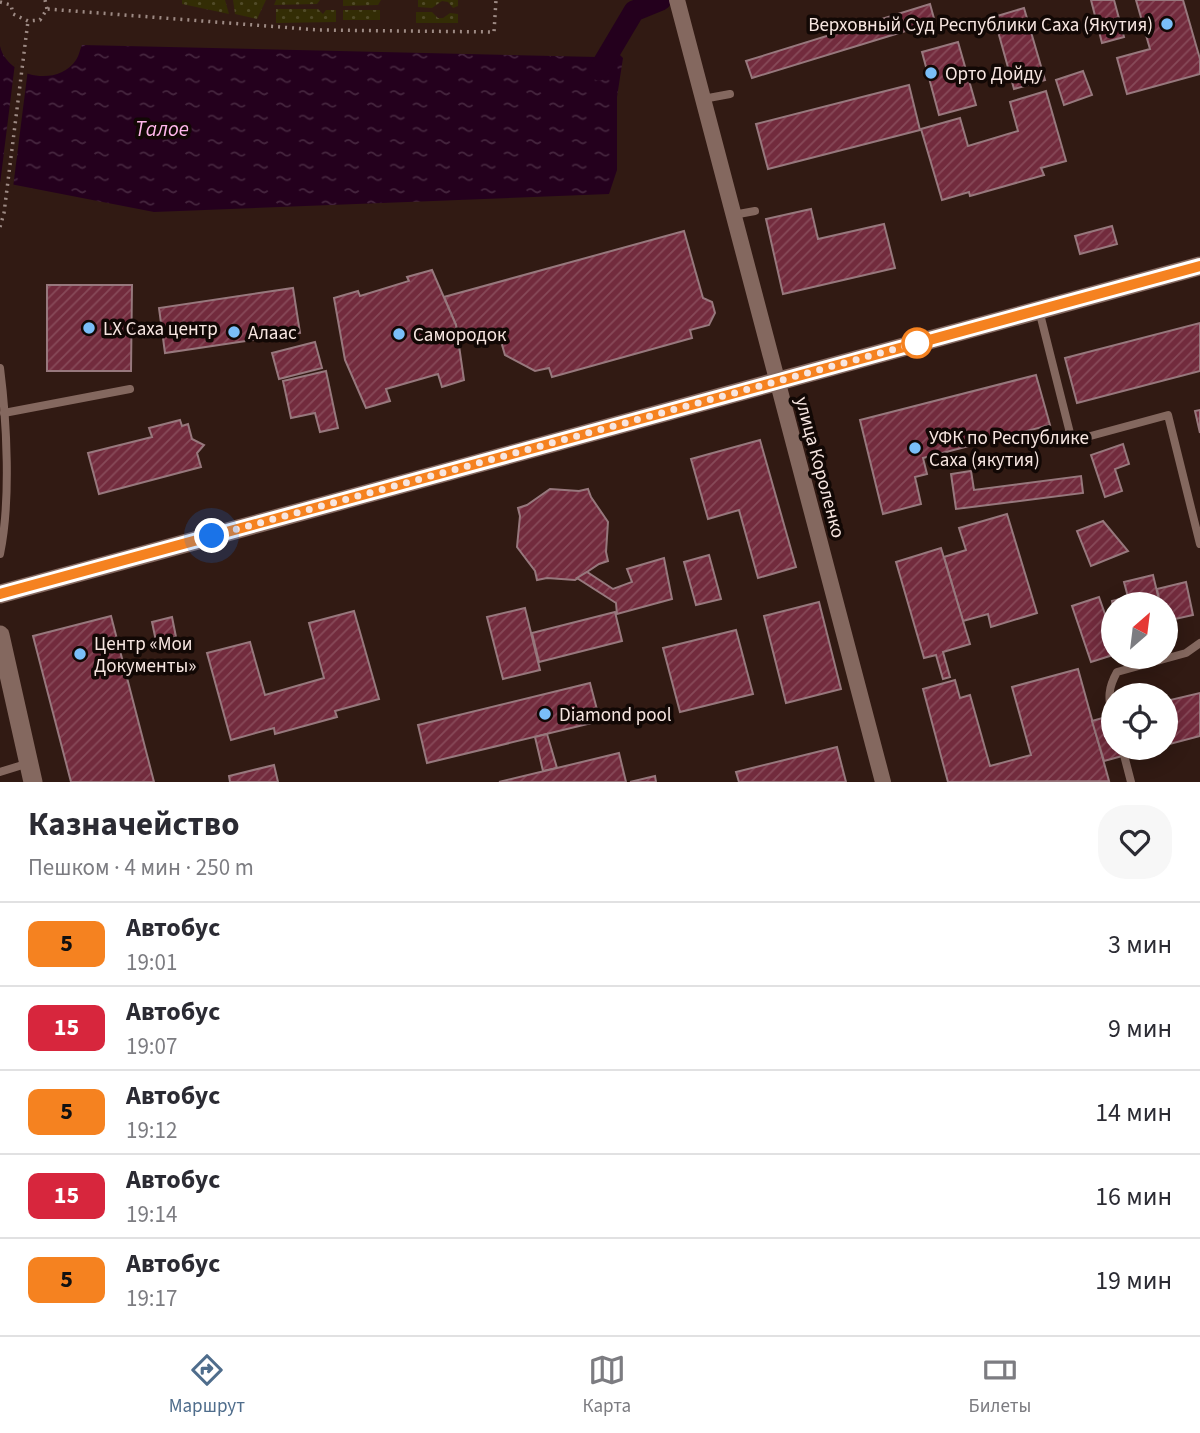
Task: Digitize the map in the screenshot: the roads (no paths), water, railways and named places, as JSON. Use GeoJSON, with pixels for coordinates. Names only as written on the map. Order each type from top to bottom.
{"type":"FeatureCollection","features":[{"type":"Feature","properties":{"kind":"street","name":"улица Короленко"},"geometry":{"type":"LineString","coordinates":[[677,0],[883,782]]}},
{"type":"Feature","properties":{"kind":"street"},"geometry":{"type":"LineString","coordinates":[[0,594],[1200,266]]}},
{"type":"Feature","properties":{"kind":"street"},"geometry":{"type":"LineString","coordinates":[[0,635],[31,773]]}},
{"type":"Feature","properties":{"kind":"lane"},"geometry":{"type":"LineString","coordinates":[[703,99],[730,94]]}},
{"type":"Feature","properties":{"kind":"lane"},"geometry":{"type":"LineString","coordinates":[[733,215],[755,211]]}},
{"type":"Feature","properties":{"kind":"lane"},"geometry":{"type":"LineString","coordinates":[[1039,310],[1072,441],[1167,415],[1200,544]]}},
{"type":"Feature","properties":{"kind":"lane"},"geometry":{"type":"LineString","coordinates":[[0,368],[4,413],[4,532],[0,554]]}},
{"type":"Feature","properties":{"kind":"lane"},"geometry":{"type":"LineString","coordinates":[[4,413],[130,389]]}},
{"type":"Feature","properties":{"kind":"lane"},"geometry":{"type":"LineString","coordinates":[[1111,683],[1117,672],[1186,653],[1200,643]]}},
{"type":"Feature","properties":{"kind":"lane"},"geometry":{"type":"LineString","coordinates":[[1125,760],[1131,782]]}},
{"type":"Feature","properties":{"kind":"lane"},"geometry":{"type":"LineString","coordinates":[[0,772],[31,773]]}},
{"type":"Feature","properties":{"kind":"water","name":"Талое"},"geometry":{"type":"Polygon","coordinates":[[[609,44],[623,58],[617,97],[617,170],[609,194],[154,212],[0,182],[0,46],[4,57],[12,65],[34,75],[45,76],[68,69],[77,58],[82,45],[598,57],[609,44]]]}},
{"type":"Feature","properties":{"kind":"waterway"},"geometry":{"type":"LineString","coordinates":[[599,70],[634,11],[661,0]]}},
{"type":"Feature","properties":{"kind":"place","name":"Верховный Суд Республики Саха (Якутия)"},"geometry":{"type":"Point","coordinates":[1167,24]}},
{"type":"Feature","properties":{"kind":"place","name":"Орто Дойду"},"geometry":{"type":"Point","coordinates":[931,73]}},
{"type":"Feature","properties":{"kind":"place","name":"LX Саха центр"},"geometry":{"type":"Point","coordinates":[89,328]}},
{"type":"Feature","properties":{"kind":"place","name":"Алаас"},"geometry":{"type":"Point","coordinates":[234,332]}},
{"type":"Feature","properties":{"kind":"place","name":"Самородок"},"geometry":{"type":"Point","coordinates":[399,334]}},
{"type":"Feature","properties":{"kind":"place","name":"УФК по Республике Саха (якутия)"},"geometry":{"type":"Point","coordinates":[915,448]}},
{"type":"Feature","properties":{"kind":"place","name":"Центр «Мои Документы»"},"geometry":{"type":"Point","coordinates":[80,654]}},
{"type":"Feature","properties":{"kind":"place","name":"Diamond pool"},"geometry":{"type":"Point","coordinates":[545,714]}}]}
